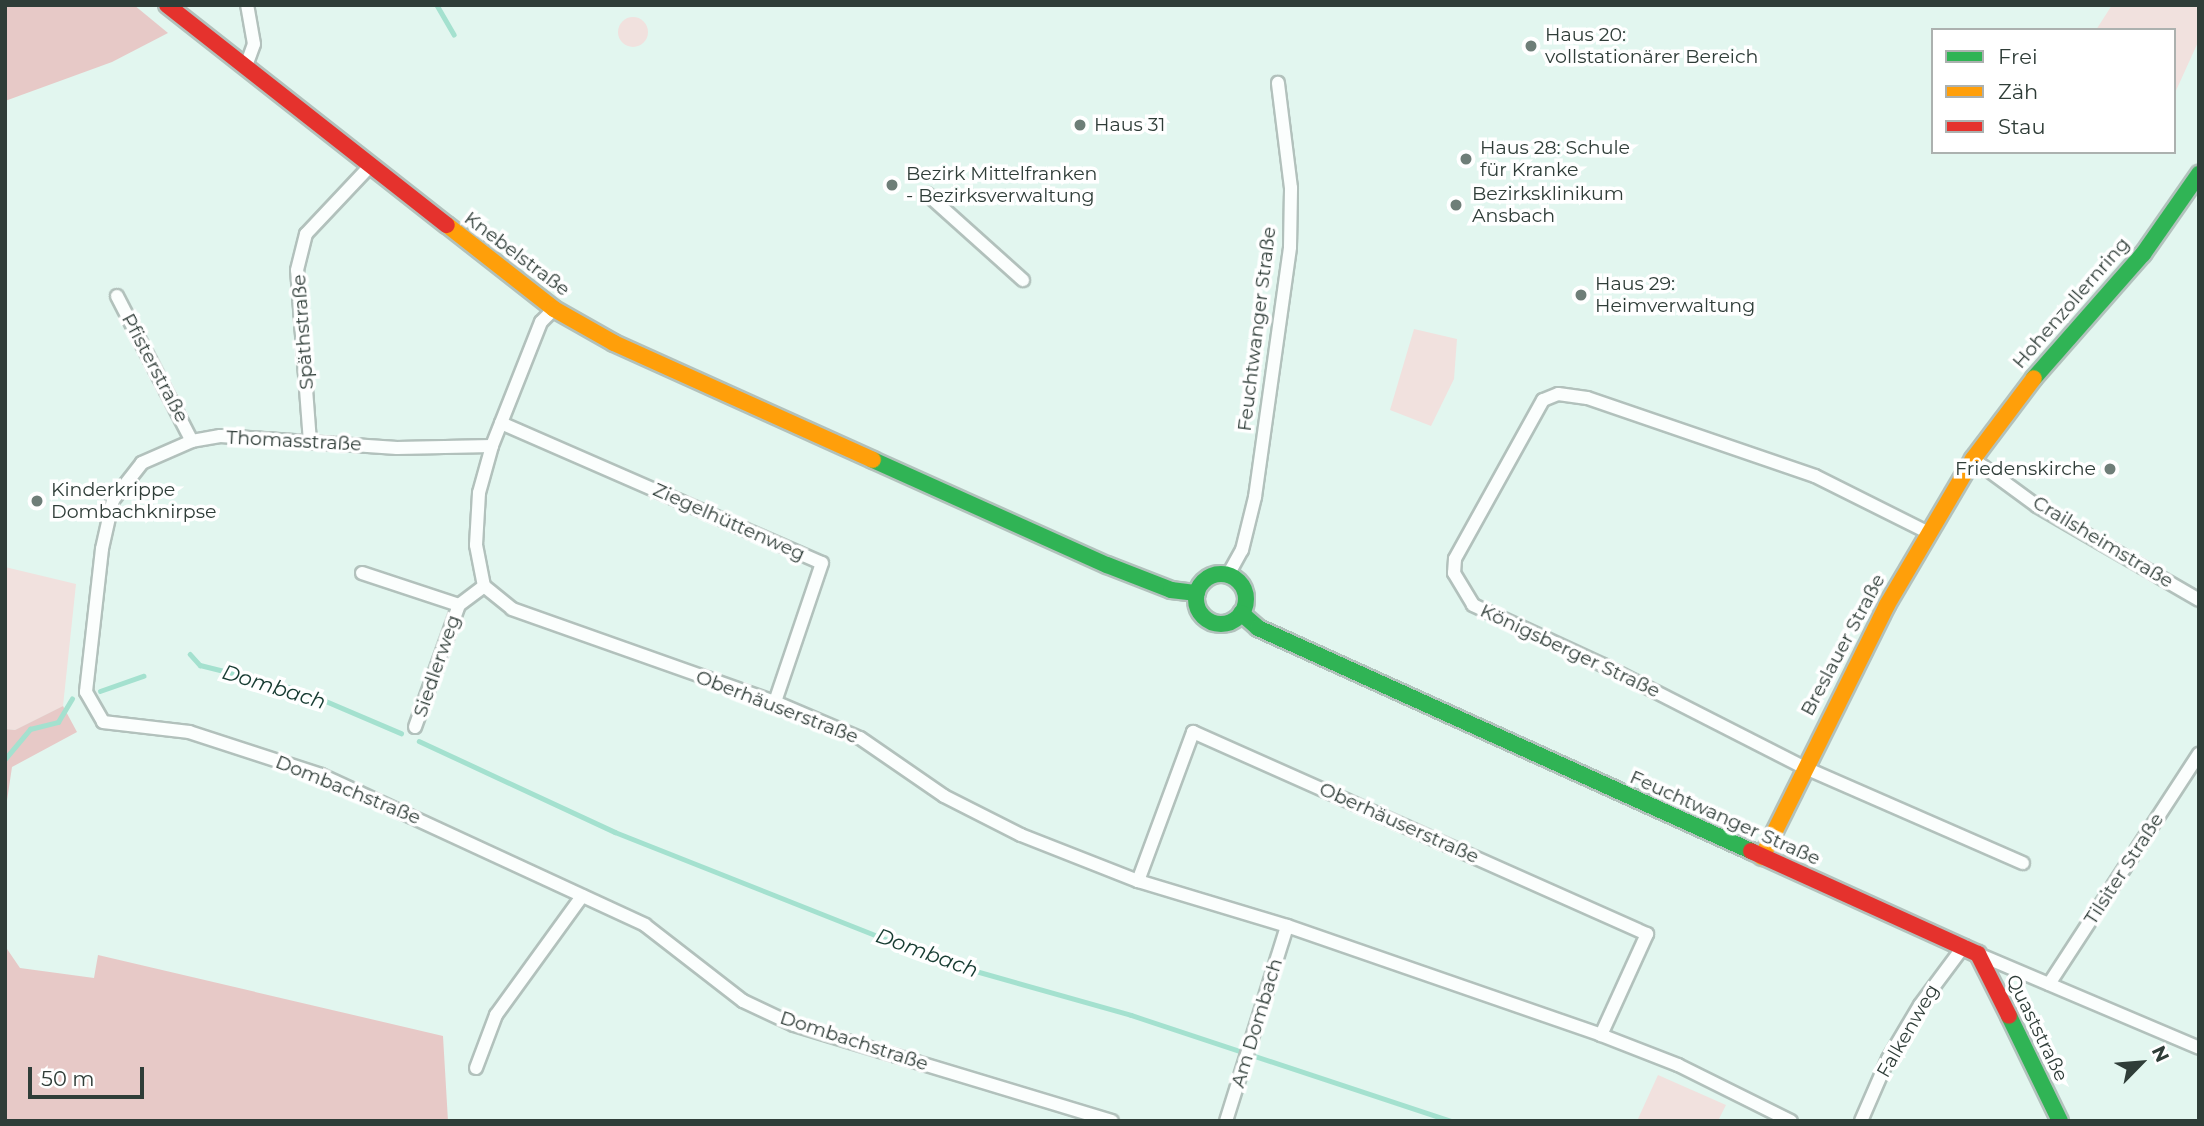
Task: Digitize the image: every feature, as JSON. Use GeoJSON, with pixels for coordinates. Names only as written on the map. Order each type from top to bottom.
{"type":"FeatureCollection","features":[{"type":"Feature","properties":{"kind":"main road","name":"Knebelstraße"},"geometry":{"type":"LineString","coordinates":[[167,5],[554,309],[614,343],[1107,565],[1171,590],[1196,593]]}},
{"type":"Feature","properties":{"kind":"main road","name":"Hohenzollernring"},"geometry":{"type":"LineString","coordinates":[[1973,459],[2025,388],[2143,254],[2199,174]]}},
{"type":"Feature","properties":{"kind":"main road","name":"Breslauer Straße"},"geometry":{"type":"LineString","coordinates":[[1762,857],[1803,767],[1927,533],[1973,459]]}},
{"type":"Feature","properties":{"kind":"main road"},"geometry":{"type":"LineString","coordinates":[[1212,575],[1228,575],[1245,595],[1241,613],[1228,623],[1211,621],[1198,610],[1196,593],[1212,575]]}},
{"type":"Feature","properties":{"kind":"main road","name":"Feuchtwanger Straße"},"geometry":{"type":"LineString","coordinates":[[1241,613],[1258,628],[1971,950]]}},
{"type":"Feature","properties":{"kind":"main road","name":"Quaststraße"},"geometry":{"type":"LineString","coordinates":[[1971,950],[2060,1121]]}},
{"type":"Feature","properties":{"kind":"street"},"geometry":{"type":"LineString","coordinates":[[246,66],[254,44],[247,5]]}},
{"type":"Feature","properties":{"kind":"street","name":"Feuchtwanger Straße"},"geometry":{"type":"LineString","coordinates":[[1228,575],[1242,550],[1255,497],[1290,247],[1291,188],[1278,83]]}},
{"type":"Feature","properties":{"kind":"street","name":"Späthstraße"},"geometry":{"type":"LineString","coordinates":[[310,442],[297,270],[306,234],[371,165]]}},
{"type":"Feature","properties":{"kind":"street"},"geometry":{"type":"LineString","coordinates":[[927,194],[1023,281]]}},
{"type":"Feature","properties":{"kind":"street","name":"Pfisterstraße"},"geometry":{"type":"LineString","coordinates":[[117,296],[192,441]]}},
{"type":"Feature","properties":{"kind":"street"},"geometry":{"type":"LineString","coordinates":[[362,573],[458,605],[484,586],[476,545],[479,493],[492,446],[541,322],[554,309]]}},
{"type":"Feature","properties":{"kind":"street","name":"Königsberger Straße"},"geometry":{"type":"LineString","coordinates":[[1927,533],[1815,476],[1587,398],[1558,394],[1543,400],[1455,559],[1454,573],[1473,605],[1604,665],[1803,767],[2023,863]]}},
{"type":"Feature","properties":{"kind":"street","name":"Ziegelhüttenweg"},"geometry":{"type":"LineString","coordinates":[[501,424],[822,563],[775,702]]}},
{"type":"Feature","properties":{"kind":"street","name":"Thomasstraße"},"geometry":{"type":"LineString","coordinates":[[103,722],[86,692],[102,549],[113,500],[142,463],[192,441],[220,436],[397,447],[492,446]]}},
{"type":"Feature","properties":{"kind":"street","name":"Crailsheimstraße"},"geometry":{"type":"LineString","coordinates":[[1973,459],[2038,506],[2199,600]]}},
{"type":"Feature","properties":{"kind":"street","name":"Oberhäuserstraße"},"geometry":{"type":"LineString","coordinates":[[484,586],[512,609],[540,621],[775,702],[860,738],[944,796],[1021,835],[1138,881],[1287,926],[1601,1035],[1678,1065],[1791,1121]]}},
{"type":"Feature","properties":{"kind":"street","name":"Siedlerweg"},"geometry":{"type":"LineString","coordinates":[[415,727],[458,605]]}},
{"type":"Feature","properties":{"kind":"street","name":"Dombachstraße"},"geometry":{"type":"LineString","coordinates":[[103,722],[190,732],[321,775],[645,925],[743,1001],[794,1026],[1112,1121]]}},
{"type":"Feature","properties":{"kind":"street","name":"Oberhäuserstraße"},"geometry":{"type":"LineString","coordinates":[[1138,881],[1193,732],[1647,934],[1601,1035]]}},
{"type":"Feature","properties":{"kind":"street","name":"Tilsiter Straße"},"geometry":{"type":"LineString","coordinates":[[2049,984],[2199,754]]}},
{"type":"Feature","properties":{"kind":"street"},"geometry":{"type":"LineString","coordinates":[[476,1068],[495,1014],[582,896]]}},
{"type":"Feature","properties":{"kind":"street","name":"Am Dombach"},"geometry":{"type":"LineString","coordinates":[[1226,1121],[1287,926]]}},
{"type":"Feature","properties":{"kind":"street","name":"Feuchtwanger Straße"},"geometry":{"type":"LineString","coordinates":[[1971,950],[2199,1048]]}},
{"type":"Feature","properties":{"kind":"street","name":"Falkenweg"},"geometry":{"type":"LineString","coordinates":[[1861,1121],[1888,1059],[1920,1005],[1971,950]]}},
{"type":"Feature","properties":{"kind":"shaded area"},"geometry":{"type":"Polygon","coordinates":[[[5,5],[134,5],[168,33],[112,62],[5,101],[5,5]]]}},
{"type":"Feature","properties":{"kind":"shaded area"},"geometry":{"type":"Polygon","coordinates":[[[2112,5],[2199,5],[2199,40],[2176,91],[2176,28],[2097,28],[2112,5]]]}},
{"type":"Feature","properties":{"kind":"shaded area"},"geometry":{"type":"Polygon","coordinates":[[[633,17],[644,21],[648,32],[644,43],[633,47],[622,43],[618,32],[622,21],[633,17]]]}},
{"type":"Feature","properties":{"kind":"shaded area"},"geometry":{"type":"Polygon","coordinates":[[[1414,329],[1457,339],[1454,379],[1431,426],[1390,410],[1414,329]]]}},
{"type":"Feature","properties":{"kind":"shaded area"},"geometry":{"type":"Polygon","coordinates":[[[5,567],[76,584],[63,706],[15,730],[5,729],[5,567]]]}},
{"type":"Feature","properties":{"kind":"shaded area"},"geometry":{"type":"Polygon","coordinates":[[[63,706],[77,732],[12,767],[5,814],[5,729],[15,730],[63,706]]]}},
{"type":"Feature","properties":{"kind":"shaded area"},"geometry":{"type":"Polygon","coordinates":[[[5,946],[20,968],[94,978],[98,955],[443,1036],[448,1121],[5,1121],[5,946]]]}},
{"type":"Feature","properties":{"kind":"shaded area"},"geometry":{"type":"Polygon","coordinates":[[[1658,1075],[1726,1105],[1718,1121],[1637,1121],[1658,1075]]]}},
{"type":"Feature","properties":{"kind":"waterway"},"geometry":{"type":"LineString","coordinates":[[437,5],[454,35]]}},
{"type":"Feature","properties":{"kind":"waterway","name":"Dombach"},"geometry":{"type":"LineString","coordinates":[[190,654],[200,665],[300,690],[401,733]]}},
{"type":"Feature","properties":{"kind":"waterway","name":"Dombach"},"geometry":{"type":"LineString","coordinates":[[100,691],[143,676]]}},
{"type":"Feature","properties":{"kind":"waterway","name":"Dombach"},"geometry":{"type":"LineString","coordinates":[[5,759],[30,729],[58,722],[72,699]]}},
{"type":"Feature","properties":{"kind":"waterway","name":"Dombach"},"geometry":{"type":"LineString","coordinates":[[419,741],[615,832],[944,962],[1131,1015],[1452,1121]]}},
{"type":"Feature","properties":{"kind":"traffic: fast"},"geometry":{"type":"LineString","coordinates":[[2034,378],[2143,254],[2199,174]]}},
{"type":"Feature","properties":{"kind":"traffic: fast"},"geometry":{"type":"LineString","coordinates":[[873,460],[1107,565],[1171,590],[1197,593]]}},
{"type":"Feature","properties":{"kind":"traffic: fast"},"geometry":{"type":"LineString","coordinates":[[1221,574],[1238,582],[1246,599],[1238,616],[1221,624],[1204,616],[1196,599],[1204,582],[1221,574]]}},
{"type":"Feature","properties":{"kind":"traffic: fast"},"geometry":{"type":"LineString","coordinates":[[1241,613],[1258,628],[1751,851]]}},
{"type":"Feature","properties":{"kind":"traffic: fast"},"geometry":{"type":"LineString","coordinates":[[2009,1016],[2060,1121]]}},
{"type":"Feature","properties":{"kind":"traffic: slow"},"geometry":{"type":"LineString","coordinates":[[447,225],[554,309],[614,343],[873,460]]}},
{"type":"Feature","properties":{"kind":"traffic: slow"},"geometry":{"type":"LineString","coordinates":[[1762,857],[1887,605],[1973,459],[2034,378]]}},
{"type":"Feature","properties":{"kind":"traffic: jam"},"geometry":{"type":"LineString","coordinates":[[167,5],[447,225]]}},
{"type":"Feature","properties":{"kind":"traffic: jam"},"geometry":{"type":"LineString","coordinates":[[1751,851],[1978,954],[2009,1016]]}},
{"type":"Feature","properties":{"kind":"place","name":"Haus 20: vollstationärer Bereich"},"geometry":{"type":"Point","coordinates":[1531,46]}},
{"type":"Feature","properties":{"kind":"place","name":"Haus 31"},"geometry":{"type":"Point","coordinates":[1080,125]}},
{"type":"Feature","properties":{"kind":"place","name":"Haus 28: Schule für Kranke"},"geometry":{"type":"Point","coordinates":[1466,159]}},
{"type":"Feature","properties":{"kind":"place","name":"Bezirk Mittelfranken - Bezirksverwaltung"},"geometry":{"type":"Point","coordinates":[892,185]}},
{"type":"Feature","properties":{"kind":"place","name":"Bezirksklinikum Ansbach"},"geometry":{"type":"Point","coordinates":[1456,205]}},
{"type":"Feature","properties":{"kind":"place","name":"Haus 29: Heimverwaltung"},"geometry":{"type":"Point","coordinates":[1581,295]}},
{"type":"Feature","properties":{"kind":"place","name":"Friedenskirche"},"geometry":{"type":"Point","coordinates":[2110,469]}},
{"type":"Feature","properties":{"kind":"place","name":"Kinderkrippe Dombachknirpse"},"geometry":{"type":"Point","coordinates":[37,501]}}]}
